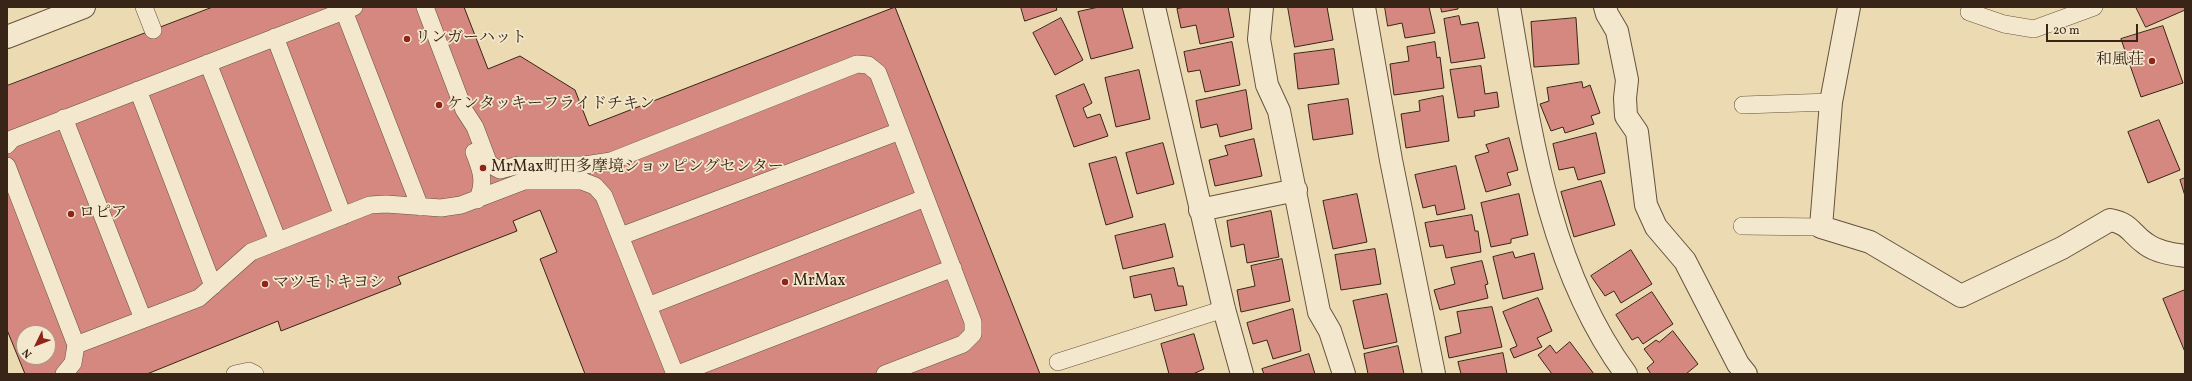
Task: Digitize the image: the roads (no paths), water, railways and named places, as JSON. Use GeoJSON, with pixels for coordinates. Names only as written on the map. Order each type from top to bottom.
{"type":"FeatureCollection","features":[{"type":"Feature","properties":{"kind":"street"},"geometry":{"type":"LineString","coordinates":[[7,37],[84,7]]}},
{"type":"Feature","properties":{"kind":"street"},"geometry":{"type":"LineString","coordinates":[[1154,7],[1200,210],[1224,309],[1242,374]]}},
{"type":"Feature","properties":{"kind":"street"},"geometry":{"type":"LineString","coordinates":[[1262,7],[1259,39],[1265,77],[1279,112],[1296,190],[1319,312],[1330,331],[1344,374]]}},
{"type":"Feature","properties":{"kind":"street"},"geometry":{"type":"LineString","coordinates":[[1364,7],[1391,160],[1434,374]]}},
{"type":"Feature","properties":{"kind":"street"},"geometry":{"type":"LineString","coordinates":[[1509,7],[1522,82],[1543,184],[1568,268],[1592,319],[1626,374]]}},
{"type":"Feature","properties":{"kind":"street"},"geometry":{"type":"LineString","coordinates":[[1605,7],[1607,14],[1617,31],[1627,80],[1625,98],[1626,116],[1637,132],[1646,205],[1656,227],[1685,260],[1738,364],[1746,374]]}},
{"type":"Feature","properties":{"kind":"street"},"geometry":{"type":"LineString","coordinates":[[1849,7],[1831,102],[1821,227],[1870,242],[1961,296],[2062,248],[2110,220],[2122,223],[2146,244],[2164,252],[2185,256]]}},
{"type":"Feature","properties":{"kind":"street"},"geometry":{"type":"LineString","coordinates":[[1200,210],[1296,190]]}},
{"type":"Feature","properties":{"kind":"lane"},"geometry":{"type":"LineString","coordinates":[[144,7],[153,30]]}},
{"type":"Feature","properties":{"kind":"lane"},"geometry":{"type":"LineString","coordinates":[[425,7],[464,110],[475,127],[489,164],[500,170],[519,165],[585,166],[611,161],[857,64],[868,65],[878,73],[973,322],[973,334],[963,344],[885,374]]}},
{"type":"Feature","properties":{"kind":"lane"},"geometry":{"type":"LineString","coordinates":[[1969,12],[2004,24],[2034,29],[2094,7]]}},
{"type":"Feature","properties":{"kind":"lane"},"geometry":{"type":"LineString","coordinates":[[7,145],[12,139],[64,118],[349,9],[420,207]]}},
{"type":"Feature","properties":{"kind":"lane"},"geometry":{"type":"LineString","coordinates":[[276,38],[343,216]]}},
{"type":"Feature","properties":{"kind":"lane"},"geometry":{"type":"LineString","coordinates":[[208,63],[278,241]]}},
{"type":"Feature","properties":{"kind":"lane"},"geometry":{"type":"LineString","coordinates":[[138,90],[213,286]]}},
{"type":"Feature","properties":{"kind":"lane"},"geometry":{"type":"LineString","coordinates":[[1742,106],[1831,102]]}},
{"type":"Feature","properties":{"kind":"lane"},"geometry":{"type":"LineString","coordinates":[[464,110],[466,133],[481,170],[483,181],[482,191],[477,200]]}},
{"type":"Feature","properties":{"kind":"lane"},"geometry":{"type":"LineString","coordinates":[[64,118],[142,319]]}},
{"type":"Feature","properties":{"kind":"lane"},"geometry":{"type":"LineString","coordinates":[[621,236],[900,131]]}},
{"type":"Feature","properties":{"kind":"lane"},"geometry":{"type":"LineString","coordinates":[[7,166],[76,345],[73,363],[64,374]]}},
{"type":"Feature","properties":{"kind":"lane"},"geometry":{"type":"LineString","coordinates":[[76,345],[199,298],[251,252],[370,205],[386,204],[441,208],[477,200],[524,181],[582,181],[595,186],[604,196],[677,374],[953,268]]}},
{"type":"Feature","properties":{"kind":"lane"},"geometry":{"type":"LineString","coordinates":[[648,306],[926,198]]}},
{"type":"Feature","properties":{"kind":"lane"},"geometry":{"type":"LineString","coordinates":[[1742,226],[1821,227]]}},
{"type":"Feature","properties":{"kind":"lane"},"geometry":{"type":"LineString","coordinates":[[1058,362],[1224,309]]}},
{"type":"Feature","properties":{"kind":"lane"},"geometry":{"type":"LineString","coordinates":[[235,374],[249,371],[255,374]]}},
{"type":"Feature","properties":{"kind":"place","name":"リンガーハット"},"geometry":{"type":"Point","coordinates":[407,39]}},
{"type":"Feature","properties":{"kind":"place","name":"和風荘"},"geometry":{"type":"Point","coordinates":[2152,61]}},
{"type":"Feature","properties":{"kind":"place","name":"ケンタッキーフライドチキン"},"geometry":{"type":"Point","coordinates":[439,105]}},
{"type":"Feature","properties":{"kind":"place","name":"MrMax町田多摩境ショッピングセンター"},"geometry":{"type":"Point","coordinates":[483,168]}},
{"type":"Feature","properties":{"kind":"place","name":"ロピア"},"geometry":{"type":"Point","coordinates":[71,214]}},
{"type":"Feature","properties":{"kind":"place","name":"MrMax"},"geometry":{"type":"Point","coordinates":[785,282]}},
{"type":"Feature","properties":{"kind":"place","name":"マツモトキヨシ"},"geometry":{"type":"Point","coordinates":[265,284]}}]}
